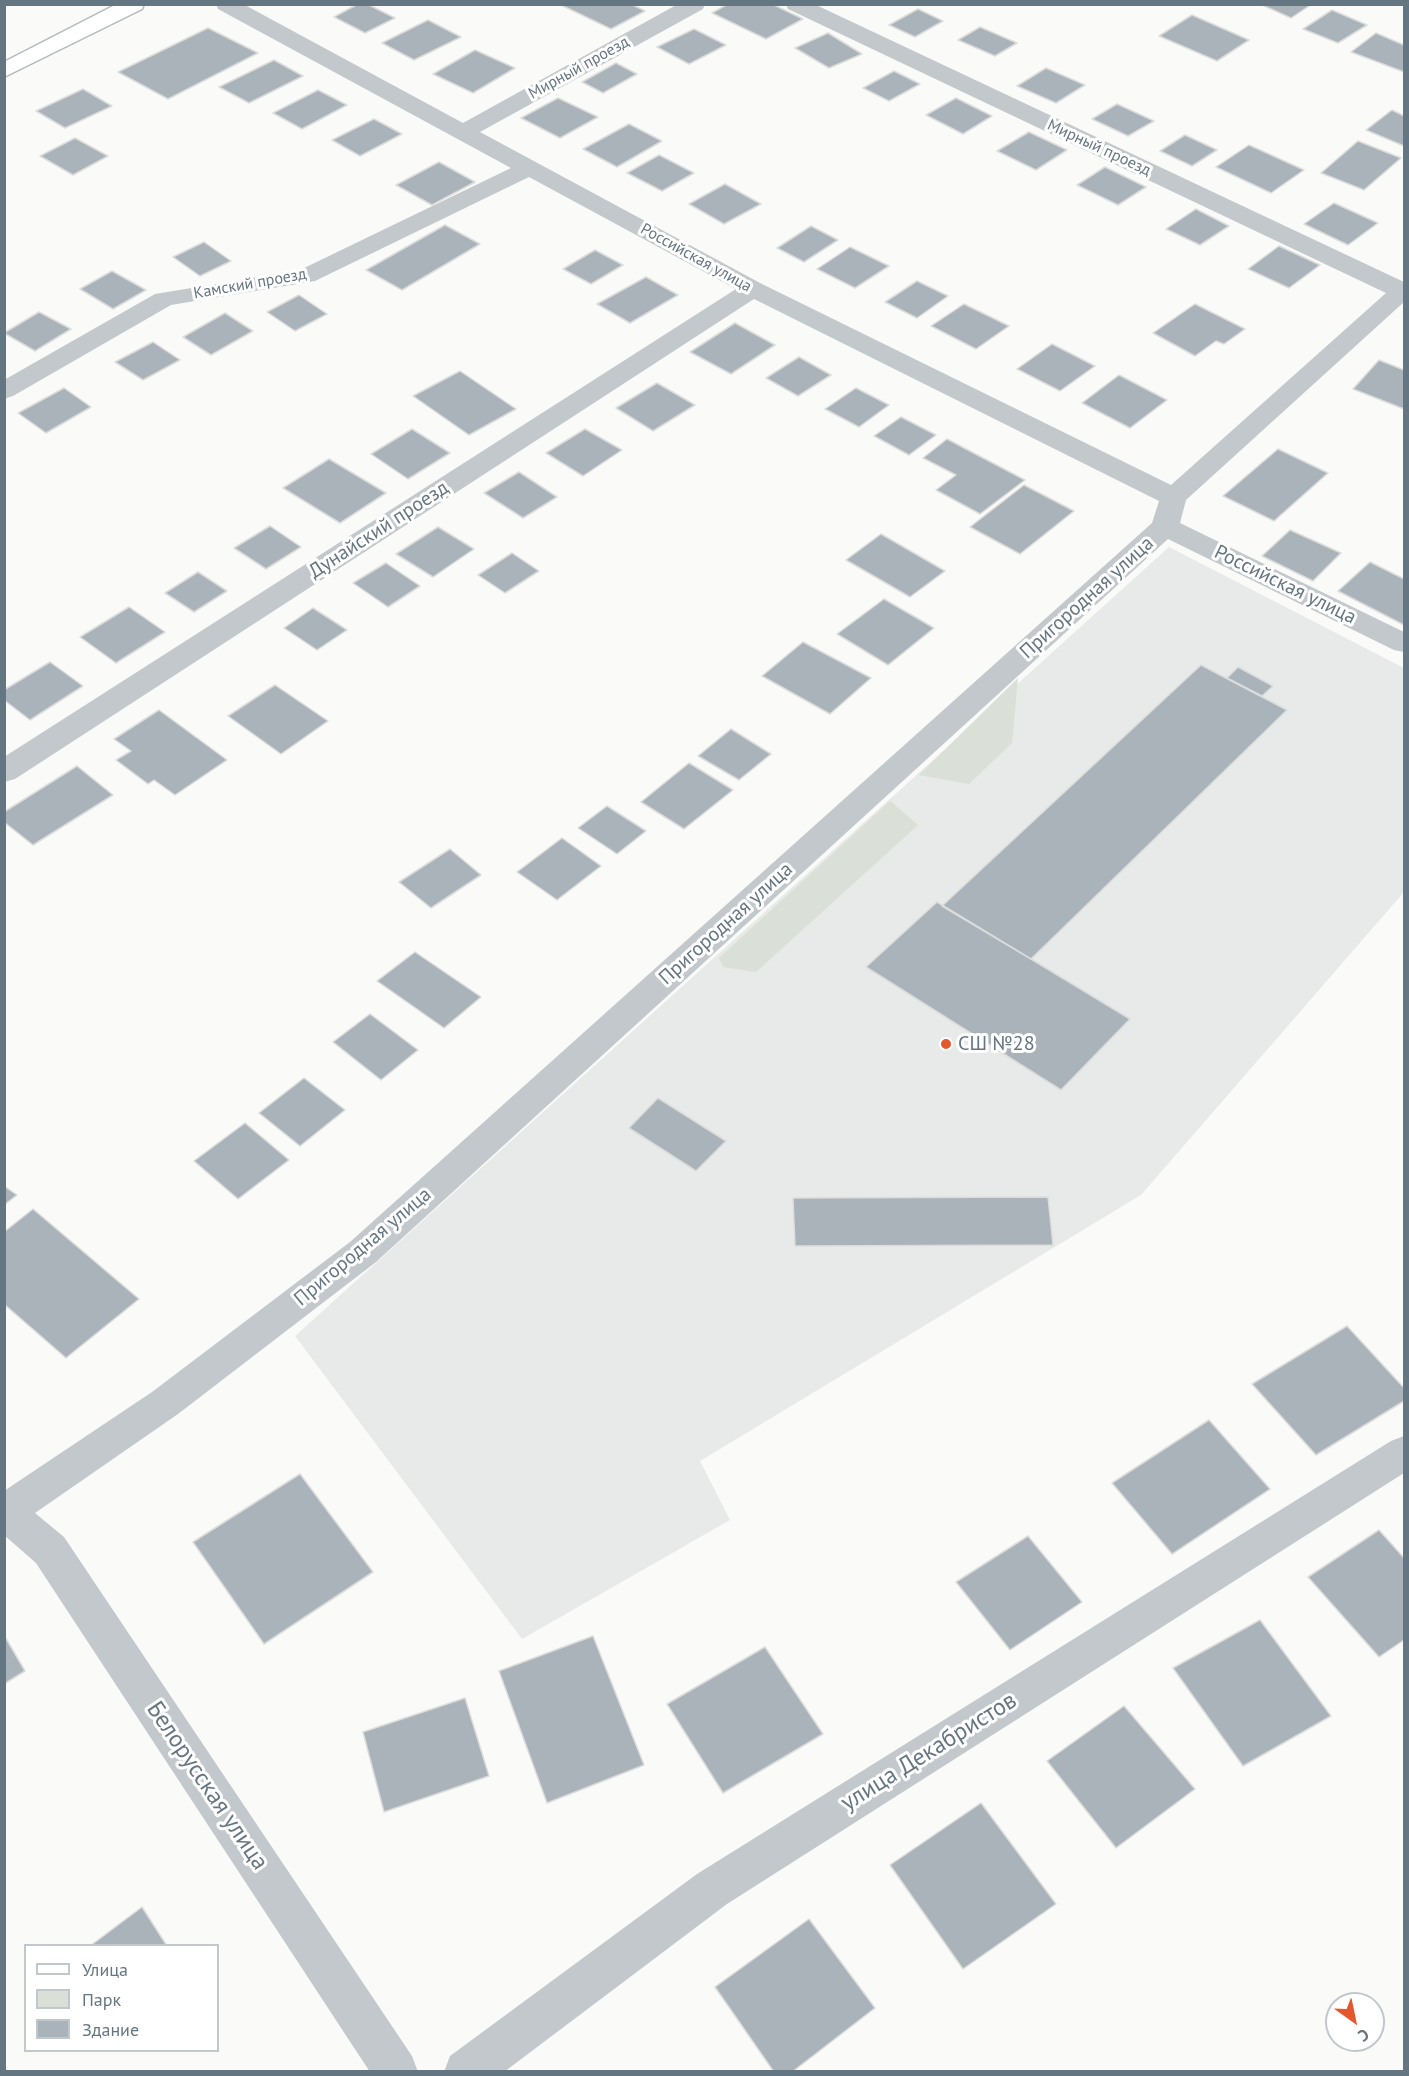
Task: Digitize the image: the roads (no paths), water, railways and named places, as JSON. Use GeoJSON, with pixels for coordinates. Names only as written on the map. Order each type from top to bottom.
{"type":"FeatureCollection","features":[{"type":"Feature","properties":{"kind":"street"},"geometry":{"type":"LineString","coordinates":[[4,70],[134,4]]}},
{"type":"Feature","properties":{"kind":"street","name":"Российская улица"},"geometry":{"type":"LineString","coordinates":[[226,4],[753,289],[1174,496]]}},
{"type":"Feature","properties":{"kind":"street","name":"Мирный проезд"},"geometry":{"type":"LineString","coordinates":[[463,132],[695,4]]}},
{"type":"Feature","properties":{"kind":"street","name":"Мирный проезд"},"geometry":{"type":"LineString","coordinates":[[796,4],[1403,290]]}},
{"type":"Feature","properties":{"kind":"street","name":"Камский проезд"},"geometry":{"type":"LineString","coordinates":[[4,391],[164,299],[306,276],[531,167]]}},
{"type":"Feature","properties":{"kind":"street","name":"Дунайский проезд"},"geometry":{"type":"LineString","coordinates":[[4,772],[753,289]]}},
{"type":"Feature","properties":{"kind":"street"},"geometry":{"type":"LineString","coordinates":[[1174,496],[1403,290]]}},
{"type":"Feature","properties":{"kind":"street","name":"Пригородная улица"},"geometry":{"type":"LineString","coordinates":[[5,1512],[165,1403],[363,1252],[1165,527],[1174,496]]}},
{"type":"Feature","properties":{"kind":"street","name":"Российская улица"},"geometry":{"type":"LineString","coordinates":[[1165,527],[1404,643]]}},
{"type":"Feature","properties":{"kind":"street","name":"улица Декабристов"},"geometry":{"type":"LineString","coordinates":[[466,2072],[712,1889],[1404,1453]]}},
{"type":"Feature","properties":{"kind":"street","name":"Белорусская улица"},"geometry":{"type":"LineString","coordinates":[[5,1512],[50,1550],[396,2072]]}},
{"type":"Feature","properties":{"kind":"place","name":"СШ №28"},"geometry":{"type":"Point","coordinates":[946,1044]}}]}
